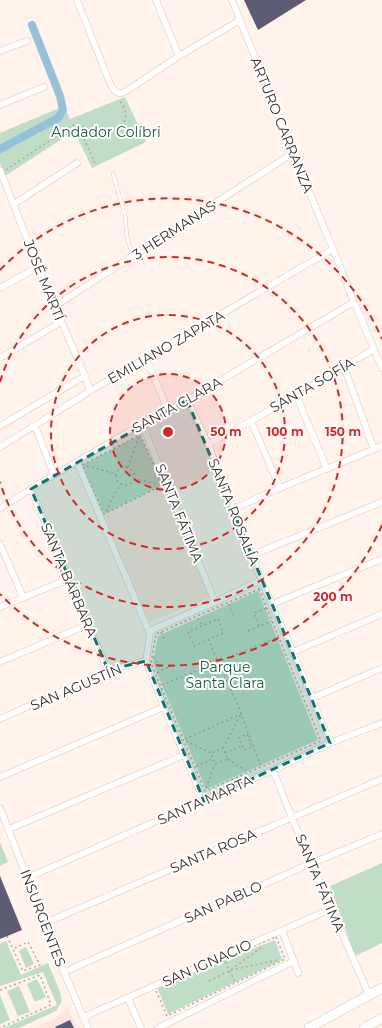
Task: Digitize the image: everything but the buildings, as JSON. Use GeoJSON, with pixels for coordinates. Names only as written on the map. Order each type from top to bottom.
{"type":"FeatureCollection","features":[{"type":"Feature","properties":{"kind":"main road"},"geometry":{"type":"LineString","coordinates":[[308,1028],[382,988]]}},
{"type":"Feature","properties":{"kind":"main road"},"geometry":{"type":"LineString","coordinates":[[364,1028],[382,1018]]}},
{"type":"Feature","properties":{"kind":"street"},"geometry":{"type":"LineString","coordinates":[[77,0],[109,82],[116,93],[119,94],[125,92],[179,56],[240,20]]}},
{"type":"Feature","properties":{"kind":"street"},"geometry":{"type":"LineString","coordinates":[[156,0],[179,56]]}},
{"type":"Feature","properties":{"kind":"street","name":"ARTURO CARRANZA"},"geometry":{"type":"LineString","coordinates":[[232,0],[293,153],[382,368]]}},
{"type":"Feature","properties":{"kind":"street"},"geometry":{"type":"LineString","coordinates":[[0,51],[27,41]]}},
{"type":"Feature","properties":{"kind":"street"},"geometry":{"type":"LineString","coordinates":[[0,105],[44,87]]}},
{"type":"Feature","properties":{"kind":"street","name":"3 HERMANAS"},"geometry":{"type":"LineString","coordinates":[[55,306],[293,153]]}},
{"type":"Feature","properties":{"kind":"street"},"geometry":{"type":"LineString","coordinates":[[14,204],[76,163]]}},
{"type":"Feature","properties":{"kind":"street","name":"JOSÉ MARTÍ"},"geometry":{"type":"LineString","coordinates":[[1,171],[38,267],[90,391]]}},
{"type":"Feature","properties":{"kind":"street","name":"EMILIANO ZAPATA"},"geometry":{"type":"LineString","coordinates":[[0,447],[90,391],[333,249]]}},
{"type":"Feature","properties":{"kind":"street"},"geometry":{"type":"LineString","coordinates":[[0,288],[38,267]]}},
{"type":"Feature","properties":{"kind":"street","name":"SANTA CLARA"},"geometry":{"type":"LineString","coordinates":[[0,508],[54,475],[80,464],[142,424],[187,400],[354,302]]}},
{"type":"Feature","properties":{"kind":"street"},"geometry":{"type":"LineString","coordinates":[[0,358],[61,322]]}},
{"type":"Feature","properties":{"kind":"street","name":"SANTA SOFÍA"},"geometry":{"type":"LineString","coordinates":[[208,444],[251,421],[374,349]]}},
{"type":"Feature","properties":{"kind":"street"},"geometry":{"type":"LineString","coordinates":[[146,358],[168,410]]}},
{"type":"Feature","properties":{"kind":"street"},"geometry":{"type":"LineString","coordinates":[[344,367],[374,450]]}},
{"type":"Feature","properties":{"kind":"street"},"geometry":{"type":"LineString","coordinates":[[0,426],[85,376]]}},
{"type":"Feature","properties":{"kind":"street"},"geometry":{"type":"LineString","coordinates":[[296,395],[327,469]]}},
{"type":"Feature","properties":{"kind":"street","name":"SANTA ROSALÍA"},"geometry":{"type":"LineString","coordinates":[[187,400],[208,444],[252,555],[269,606],[293,652],[330,743]]}},
{"type":"Feature","properties":{"kind":"street"},"geometry":{"type":"LineString","coordinates":[[251,421],[280,488]]}},
{"type":"Feature","properties":{"kind":"street","name":"SANTA FÁTIMA"},"geometry":{"type":"LineString","coordinates":[[142,424],[215,602]]}},
{"type":"Feature","properties":{"kind":"street"},"geometry":{"type":"LineString","coordinates":[[35,426],[54,475]]}},
{"type":"Feature","properties":{"kind":"street"},"geometry":{"type":"LineString","coordinates":[[233,509],[382,446]]}},
{"type":"Feature","properties":{"kind":"street"},"geometry":{"type":"LineString","coordinates":[[80,464],[150,634],[146,661],[204,801]]}},
{"type":"Feature","properties":{"kind":"street","name":"SANTA BÁRBARA"},"geometry":{"type":"LineString","coordinates":[[31,490],[87,625],[108,670]]}},
{"type":"Feature","properties":{"kind":"street"},"geometry":{"type":"LineString","coordinates":[[252,555],[382,502]]}},
{"type":"Feature","properties":{"kind":"street"},"geometry":{"type":"LineString","coordinates":[[0,544],[23,597]]}},
{"type":"Feature","properties":{"kind":"street"},"geometry":{"type":"LineString","coordinates":[[269,606],[382,560]]}},
{"type":"Feature","properties":{"kind":"street"},"geometry":{"type":"LineString","coordinates":[[0,607],[69,579]]}},
{"type":"Feature","properties":{"kind":"street"},"geometry":{"type":"LineString","coordinates":[[150,634],[158,627],[261,580]]}},
{"type":"Feature","properties":{"kind":"street"},"geometry":{"type":"LineString","coordinates":[[293,652],[382,614]]}},
{"type":"Feature","properties":{"kind":"street"},"geometry":{"type":"LineString","coordinates":[[0,662],[87,625]]}},
{"type":"Feature","properties":{"kind":"street","name":"SAN AGUSTÍN"},"geometry":{"type":"LineString","coordinates":[[0,719],[108,670],[146,661]]}},
{"type":"Feature","properties":{"kind":"street"},"geometry":{"type":"LineString","coordinates":[[312,698],[382,668]]}},
{"type":"Feature","properties":{"kind":"street"},"geometry":{"type":"LineString","coordinates":[[0,778],[164,707]]}},
{"type":"Feature","properties":{"kind":"street","name":"SANTA MARTA"},"geometry":{"type":"LineString","coordinates":[[27,878],[204,801],[330,743],[382,723]]}},
{"type":"Feature","properties":{"kind":"street"},"geometry":{"type":"LineString","coordinates":[[9,830],[184,755]]}},
{"type":"Feature","properties":{"kind":"street","name":"SANTA FÁTIMA"},"geometry":{"type":"LineString","coordinates":[[273,770],[292,818],[369,995]]}},
{"type":"Feature","properties":{"kind":"street","name":"SANTA ROSA"},"geometry":{"type":"LineString","coordinates":[[45,923],[382,780]]}},
{"type":"Feature","properties":{"kind":"street","name":"INSURGENTES"},"geometry":{"type":"LineString","coordinates":[[0,808],[64,972],[88,1028]]}},
{"type":"Feature","properties":{"kind":"street","name":"SAN PABLO"},"geometry":{"type":"LineString","coordinates":[[64,972],[312,863],[382,834]]}},
{"type":"Feature","properties":{"kind":"street","name":"SAN IGNACIO"},"geometry":{"type":"LineString","coordinates":[[83,1017],[331,909]]}},
{"type":"Feature","properties":{"kind":"street"},"geometry":{"type":"LineString","coordinates":[[282,930],[298,973]]}},
{"type":"Feature","properties":{"kind":"street"},"geometry":{"type":"LineString","coordinates":[[158,1028],[294,962]]}},
{"type":"Feature","properties":{"kind":"street"},"geometry":{"type":"LineString","coordinates":[[128,998],[141,1028]]}},
{"type":"Feature","properties":{"kind":"lane"},"geometry":{"type":"LineString","coordinates":[[113,174],[125,215],[127,237],[134,255]]}},
{"type":"Feature","properties":{"kind":"path"},"geometry":{"type":"LineString","coordinates":[[1,171],[73,125],[78,125],[97,131],[120,127],[125,120],[126,112],[116,93]]}},
{"type":"Feature","properties":{"kind":"path"},"geometry":{"type":"LineString","coordinates":[[78,125],[95,163]]}},
{"type":"Feature","properties":{"kind":"path"},"geometry":{"type":"LineString","coordinates":[[114,129],[117,135]]}},
{"type":"Feature","properties":{"kind":"path"},"geometry":{"type":"LineString","coordinates":[[80,464],[140,435]]}},
{"type":"Feature","properties":{"kind":"path"},"geometry":{"type":"LineString","coordinates":[[128,467],[140,435]]}},
{"type":"Feature","properties":{"kind":"path"},"geometry":{"type":"LineString","coordinates":[[140,435],[164,485]]}},
{"type":"Feature","properties":{"kind":"path"},"geometry":{"type":"LineString","coordinates":[[80,464],[116,474]]}},
{"type":"Feature","properties":{"kind":"path"},"geometry":{"type":"LineString","coordinates":[[80,464],[104,514]]}},
{"type":"Feature","properties":{"kind":"path"},"geometry":{"type":"LineString","coordinates":[[122,467],[128,467],[134,473],[134,478],[131,483],[123,485],[117,480],[116,474],[122,467]]}},
{"type":"Feature","properties":{"kind":"path"},"geometry":{"type":"LineString","coordinates":[[134,478],[164,485]]}},
{"type":"Feature","properties":{"kind":"path"},"geometry":{"type":"LineString","coordinates":[[104,514],[121,484]]}},
{"type":"Feature","properties":{"kind":"path"},"geometry":{"type":"LineString","coordinates":[[104,514],[164,485]]}},
{"type":"Feature","properties":{"kind":"path"},"geometry":{"type":"LineString","coordinates":[[259,589],[269,606],[272,621],[321,741],[205,791],[151,663],[156,634],[259,589]]}},
{"type":"Feature","properties":{"kind":"path"},"geometry":{"type":"LineString","coordinates":[[228,603],[233,615]]}},
{"type":"Feature","properties":{"kind":"path"},"geometry":{"type":"LineString","coordinates":[[259,626],[254,613],[269,606]]}},
{"type":"Feature","properties":{"kind":"path"},"geometry":{"type":"LineString","coordinates":[[198,616],[202,626]]}},
{"type":"Feature","properties":{"kind":"path"},"geometry":{"type":"LineString","coordinates":[[218,619],[223,633],[194,646],[188,632],[202,626],[218,619]]}},
{"type":"Feature","properties":{"kind":"path"},"geometry":{"type":"LineString","coordinates":[[248,631],[272,621]]}},
{"type":"Feature","properties":{"kind":"path"},"geometry":{"type":"LineString","coordinates":[[161,632],[164,639]]}},
{"type":"Feature","properties":{"kind":"path"},"geometry":{"type":"LineString","coordinates":[[160,686],[278,636]]}},
{"type":"Feature","properties":{"kind":"path"},"geometry":{"type":"LineString","coordinates":[[208,639],[241,714],[261,767]]}},
{"type":"Feature","properties":{"kind":"path"},"geometry":{"type":"LineString","coordinates":[[152,656],[163,670]]}},
{"type":"Feature","properties":{"kind":"path"},"geometry":{"type":"LineString","coordinates":[[155,674],[169,667]]}},
{"type":"Feature","properties":{"kind":"path"},"geometry":{"type":"LineString","coordinates":[[183,740],[241,714]]}},
{"type":"Feature","properties":{"kind":"path"},"geometry":{"type":"LineString","coordinates":[[211,753],[223,748],[241,714]]}},
{"type":"Feature","properties":{"kind":"path"},"geometry":{"type":"LineString","coordinates":[[247,734],[252,747],[244,750],[242,746],[239,738],[247,734]]}},
{"type":"Feature","properties":{"kind":"path"},"geometry":{"type":"LineString","coordinates":[[183,740],[211,753],[215,764],[205,791]]}},
{"type":"Feature","properties":{"kind":"path"},"geometry":{"type":"LineString","coordinates":[[225,753],[242,746]]}},
{"type":"Feature","properties":{"kind":"path"},"geometry":{"type":"LineString","coordinates":[[223,748],[228,759],[248,773]]}},
{"type":"Feature","properties":{"kind":"path"},"geometry":{"type":"LineString","coordinates":[[194,766],[213,759]]}},
{"type":"Feature","properties":{"kind":"path"},"geometry":{"type":"LineString","coordinates":[[215,764],[228,759]]}},
{"type":"Feature","properties":{"kind":"path"},"geometry":{"type":"LineString","coordinates":[[7,936],[23,971],[40,965],[28,942],[13,949]]}},
{"type":"Feature","properties":{"kind":"path"},"geometry":{"type":"LineString","coordinates":[[276,937],[154,986],[167,1016],[285,959]]}},
{"type":"Feature","properties":{"kind":"path"},"geometry":{"type":"LineString","coordinates":[[276,937],[285,959]]}},
{"type":"Feature","properties":{"kind":"path"},"geometry":{"type":"LineString","coordinates":[[209,982],[229,971],[276,937]]}},
{"type":"Feature","properties":{"kind":"path"},"geometry":{"type":"LineString","coordinates":[[224,958],[235,983]]}},
{"type":"Feature","properties":{"kind":"path"},"geometry":{"type":"LineString","coordinates":[[229,971],[285,959]]}},
{"type":"Feature","properties":{"kind":"path"},"geometry":{"type":"LineString","coordinates":[[0,990],[40,975],[52,1005],[0,1028]]}},
{"type":"Feature","properties":{"kind":"highlighted area"},"geometry":{"type":"Polygon","coordinates":[[[187,400],[330,743],[204,801],[146,661],[108,670],[31,489],[187,400]]]}},
{"type":"Feature","properties":{"kind":"shaded area"},"geometry":{"type":"Polygon","coordinates":[[[163,485],[212,597],[146,623],[104,514],[163,485]]]}},
{"type":"Feature","properties":{"kind":"shaded area"},"geometry":{"type":"Polygon","coordinates":[[[67,1005],[77,1028],[35,1028],[57,1017],[65,1010],[67,1005]]]}},
{"type":"Feature","properties":{"kind":"green space","name":"Andador Colíbri"},"geometry":{"type":"Polygon","coordinates":[[[125,97],[146,142],[92,168],[74,131],[5,176],[0,163],[0,133],[64,106],[70,119],[125,97]]]}},
{"type":"Feature","properties":{"kind":"green space"},"geometry":{"type":"Polygon","coordinates":[[[140,435],[163,485],[104,514],[82,465],[140,435]]]}},
{"type":"Feature","properties":{"kind":"green space","name":"Parque Santa Clara"},"geometry":{"type":"Polygon","coordinates":[[[258,591],[318,740],[206,789],[153,663],[158,636],[258,591]]]}},
{"type":"Feature","properties":{"kind":"green space"},"geometry":{"type":"Polygon","coordinates":[[[0,842],[8,862],[0,866],[0,842]]]}},
{"type":"Feature","properties":{"kind":"green space"},"geometry":{"type":"Polygon","coordinates":[[[382,863],[382,943],[355,956],[330,886],[382,863]]]}},
{"type":"Feature","properties":{"kind":"green space"},"geometry":{"type":"Polygon","coordinates":[[[275,940],[282,960],[168,1014],[157,987],[275,940]]]}},
{"type":"Feature","properties":{"kind":"green space"},"geometry":{"type":"Polygon","coordinates":[[[6,941],[21,975],[48,963],[60,992],[62,1001],[56,1011],[19,1028],[4,1028],[57,1005],[43,972],[0,986],[0,944],[6,941]]]}},
{"type":"Feature","properties":{"kind":"green space"},"geometry":{"type":"Polygon","coordinates":[[[26,947],[34,964],[26,968],[19,951],[26,947]]]}},
{"type":"Feature","properties":{"kind":"green space"},"geometry":{"type":"Polygon","coordinates":[[[37,979],[46,997],[35,1002],[27,984],[37,979]]]}},
{"type":"Feature","properties":{"kind":"green space"},"geometry":{"type":"Polygon","coordinates":[[[19,986],[30,1012],[18,1016],[7,991],[19,986]]]}},
{"type":"Feature","properties":{"kind":"green space"},"geometry":{"type":"Polygon","coordinates":[[[0,995],[10,1020],[0,1024],[0,995]]]}},
{"type":"Feature","properties":{"kind":"waterway"},"geometry":{"type":"LineString","coordinates":[[0,149],[58,118],[63,110],[60,96],[32,25]]}}]}
